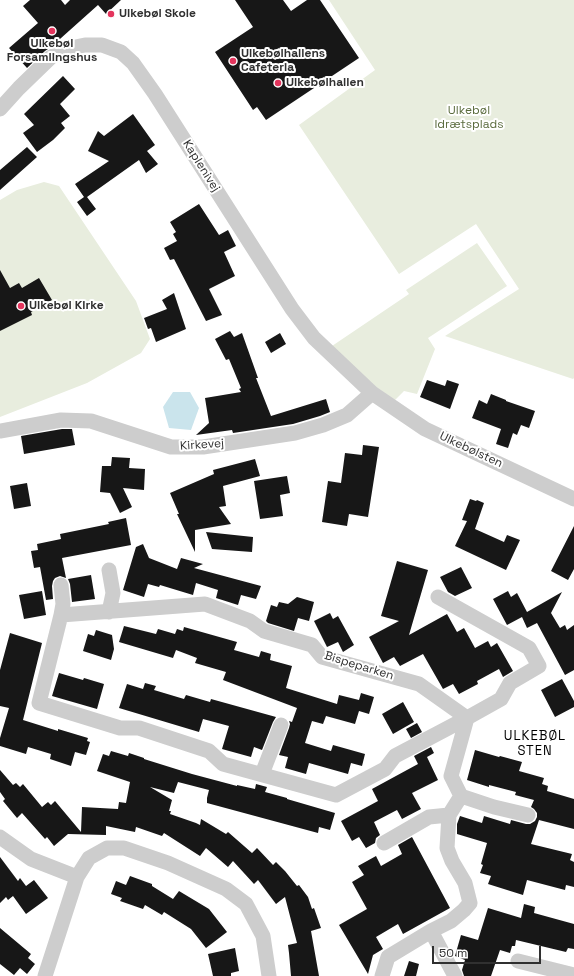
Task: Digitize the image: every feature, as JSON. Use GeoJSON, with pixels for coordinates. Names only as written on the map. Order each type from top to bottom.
{"type":"FeatureCollection","features":[{"type":"Feature","properties":{"kind":"street","name":"Kaplenivej"},"geometry":{"type":"LineString","coordinates":[[0,109],[51,57],[66,49],[85,45],[102,45],[121,52],[133,63],[155,94],[292,309],[314,338],[372,393]]}},
{"type":"Feature","properties":{"kind":"street","name":"Kirkevej"},"geometry":{"type":"LineString","coordinates":[[0,431],[60,420],[91,421],[171,447],[203,447],[295,433],[323,425],[347,415],[372,393]]}},
{"type":"Feature","properties":{"kind":"street","name":"Ulkebølsten"},"geometry":{"type":"LineString","coordinates":[[372,393],[425,429],[574,500]]}},
{"type":"Feature","properties":{"kind":"street"},"geometry":{"type":"LineString","coordinates":[[109,570],[113,593],[109,612]]}},
{"type":"Feature","properties":{"kind":"street"},"geometry":{"type":"LineString","coordinates":[[61,585],[63,604],[61,615],[39,703],[120,728],[139,728],[208,751],[223,764],[336,795],[385,769],[395,756],[501,699],[510,683],[539,666],[529,648],[438,597]]}},
{"type":"Feature","properties":{"kind":"street","name":"Bispeparken"},"geometry":{"type":"LineString","coordinates":[[61,615],[206,604],[250,621],[264,631],[312,645],[322,657],[419,684],[467,718]]}},
{"type":"Feature","properties":{"kind":"street"},"geometry":{"type":"LineString","coordinates":[[467,718],[451,776],[461,796],[494,807],[528,814]]}},
{"type":"Feature","properties":{"kind":"street"},"geometry":{"type":"LineString","coordinates":[[262,774],[281,725]]}},
{"type":"Feature","properties":{"kind":"street"},"geometry":{"type":"LineString","coordinates":[[382,976],[388,957],[431,931],[451,921],[470,903],[466,883],[452,861],[447,848],[449,815],[461,796]]}},
{"type":"Feature","properties":{"kind":"street"},"geometry":{"type":"LineString","coordinates":[[384,843],[429,817],[449,815]]}},
{"type":"Feature","properties":{"kind":"street"},"geometry":{"type":"LineString","coordinates":[[0,837],[31,859],[77,877]]}},
{"type":"Feature","properties":{"kind":"street"},"geometry":{"type":"LineString","coordinates":[[45,976],[77,877],[89,858],[108,848],[124,848],[168,863],[226,889],[246,904],[263,936],[269,976]]}},
{"type":"Feature","properties":{"kind":"street"},"geometry":{"type":"LineString","coordinates":[[431,931],[455,976]]}},
{"type":"Feature","properties":{"kind":"street"},"geometry":{"type":"LineString","coordinates":[[518,961],[574,975]]}},
{"type":"Feature","properties":{"kind":"green space","name":"Ulkebøl Idrætsplads"},"geometry":{"type":"Polygon","coordinates":[[[329,0],[574,0],[573,379],[445,336],[519,289],[476,224],[399,274],[299,125],[375,70],[329,0]]]}},
{"type":"Feature","properties":{"kind":"green space"},"geometry":{"type":"Polygon","coordinates":[[[44,182],[59,186],[136,301],[150,339],[141,353],[87,383],[0,417],[0,200],[17,190],[44,182]]]}},
{"type":"Feature","properties":{"kind":"green space"},"geometry":{"type":"Polygon","coordinates":[[[477,243],[507,286],[428,338],[435,349],[417,394],[404,391],[395,400],[376,387],[332,346],[409,294],[406,290],[477,243]]]}},
{"type":"Feature","properties":{"kind":"water"},"geometry":{"type":"Polygon","coordinates":[[[173,392],[190,392],[199,408],[191,430],[169,428],[163,407],[173,392]]]}},
{"type":"Feature","properties":{"kind":"building","name":"Ulkebøl Forsamlingshus"},"geometry":{"type":"Polygon","coordinates":[[[30,0],[61,0],[65,5],[70,0],[121,0],[106,14],[98,5],[27,68],[9,48],[38,23],[23,6],[30,0]]]}},
{"type":"Feature","properties":{"kind":"building","name":"Ulkebølhallen"},"geometry":{"type":"Polygon","coordinates":[[[235,0],[283,0],[291,11],[307,0],[320,0],[359,58],[266,120],[257,107],[253,110],[215,52],[253,27],[235,0]]]}},
{"type":"Feature","properties":{"kind":"building"},"geometry":{"type":"Polygon","coordinates":[[[63,76],[75,89],[60,104],[70,116],[61,123],[65,128],[53,140],[37,152],[23,133],[34,125],[24,114],[63,76]]]}},
{"type":"Feature","properties":{"kind":"building"},"geometry":{"type":"Polygon","coordinates":[[[133,114],[155,145],[147,151],[158,164],[146,173],[139,160],[87,197],[96,209],[87,216],[77,202],[84,197],[75,184],[109,161],[88,151],[98,131],[104,136],[133,114]]]}},
{"type":"Feature","properties":{"kind":"building"},"geometry":{"type":"Polygon","coordinates":[[[27,147],[37,157],[0,190],[0,170],[27,147]]]}},
{"type":"Feature","properties":{"kind":"building"},"geometry":{"type":"Polygon","coordinates":[[[199,204],[219,235],[228,230],[236,246],[224,252],[235,276],[209,289],[222,315],[206,321],[174,259],[170,260],[164,248],[177,241],[173,234],[176,232],[170,222],[199,204]]]}},
{"type":"Feature","properties":{"kind":"building","name":"Ulkebøl Kirke"},"geometry":{"type":"Polygon","coordinates":[[[0,270],[10,288],[19,283],[22,288],[39,278],[52,300],[31,312],[32,315],[0,331],[0,270]]]}},
{"type":"Feature","properties":{"kind":"building"},"geometry":{"type":"Polygon","coordinates":[[[174,293],[186,329],[156,342],[151,328],[148,329],[144,318],[167,309],[162,300],[174,293]]]}},
{"type":"Feature","properties":{"kind":"building"},"geometry":{"type":"Polygon","coordinates":[[[230,331],[234,337],[242,333],[258,378],[256,378],[271,416],[326,399],[330,412],[293,424],[233,433],[232,430],[196,435],[209,423],[205,398],[241,392],[239,389],[241,388],[229,359],[226,360],[215,339],[230,331]]]}},
{"type":"Feature","properties":{"kind":"building"},"geometry":{"type":"Polygon","coordinates":[[[280,333],[286,344],[271,353],[265,342],[280,333]]]}},
{"type":"Feature","properties":{"kind":"building"},"geometry":{"type":"Polygon","coordinates":[[[427,380],[445,386],[447,380],[459,384],[450,409],[420,397],[427,380]]]}},
{"type":"Feature","properties":{"kind":"building"},"geometry":{"type":"Polygon","coordinates":[[[491,394],[535,411],[529,428],[521,425],[517,435],[513,433],[508,448],[496,444],[501,429],[472,418],[479,400],[487,404],[491,394]]]}},
{"type":"Feature","properties":{"kind":"building"},"geometry":{"type":"Polygon","coordinates":[[[62,429],[72,429],[75,445],[24,454],[21,436],[62,429]]]}},
{"type":"Feature","properties":{"kind":"building"},"geometry":{"type":"Polygon","coordinates":[[[363,445],[379,447],[368,517],[349,514],[347,526],[322,522],[328,481],[341,483],[345,453],[362,455],[363,445]]]}},
{"type":"Feature","properties":{"kind":"building"},"geometry":{"type":"Polygon","coordinates":[[[112,457],[130,458],[129,468],[145,469],[144,490],[123,488],[132,507],[120,513],[110,493],[100,492],[102,466],[111,466],[112,457]]]}},
{"type":"Feature","properties":{"kind":"building"},"geometry":{"type":"Polygon","coordinates":[[[255,459],[260,476],[223,486],[226,506],[219,507],[231,524],[195,530],[195,552],[177,514],[179,514],[170,493],[214,474],[213,470],[255,459]]]}},
{"type":"Feature","properties":{"kind":"building"},"geometry":{"type":"Polygon","coordinates":[[[287,476],[290,493],[280,495],[283,516],[260,519],[254,481],[287,476]]]}},
{"type":"Feature","properties":{"kind":"building"},"geometry":{"type":"Polygon","coordinates":[[[27,483],[31,506],[14,509],[10,486],[27,483]]]}},
{"type":"Feature","properties":{"kind":"building"},"geometry":{"type":"Polygon","coordinates":[[[470,499],[484,503],[475,529],[504,542],[507,535],[520,540],[506,570],[455,546],[467,521],[462,520],[470,499]]]}},
{"type":"Feature","properties":{"kind":"building"},"geometry":{"type":"Polygon","coordinates":[[[126,518],[131,545],[62,558],[66,578],[60,576],[55,578],[52,586],[53,599],[46,600],[40,567],[34,568],[31,551],[38,550],[37,544],[61,539],[60,534],[109,524],[108,522],[126,518]]]}},
{"type":"Feature","properties":{"kind":"building"},"geometry":{"type":"Polygon","coordinates":[[[574,526],[574,569],[568,580],[551,571],[574,526]]]}},
{"type":"Feature","properties":{"kind":"building"},"geometry":{"type":"Polygon","coordinates":[[[206,532],[253,537],[252,552],[212,549],[206,532]]]}},
{"type":"Feature","properties":{"kind":"building"},"geometry":{"type":"Polygon","coordinates":[[[143,544],[149,558],[177,569],[181,558],[203,564],[194,568],[261,586],[256,599],[241,595],[238,605],[216,598],[218,590],[196,583],[193,595],[160,585],[159,587],[148,584],[144,597],[123,590],[136,547],[143,544]]]}},
{"type":"Feature","properties":{"kind":"building"},"geometry":{"type":"Polygon","coordinates":[[[397,561],[428,570],[409,635],[447,614],[457,632],[464,628],[475,648],[488,641],[491,647],[497,643],[513,671],[503,677],[499,669],[477,681],[478,684],[459,694],[453,684],[443,689],[423,654],[400,666],[394,657],[383,663],[369,637],[399,621],[381,616],[397,561]]]}},
{"type":"Feature","properties":{"kind":"building"},"geometry":{"type":"Polygon","coordinates":[[[461,567],[472,588],[455,596],[448,592],[440,577],[461,567]]]}},
{"type":"Feature","properties":{"kind":"building"},"geometry":{"type":"Polygon","coordinates":[[[91,575],[95,599],[72,602],[68,579],[91,575]]]}},
{"type":"Feature","properties":{"kind":"building"},"geometry":{"type":"Polygon","coordinates":[[[42,591],[46,615],[24,619],[19,595],[42,591]]]}},
{"type":"Feature","properties":{"kind":"building"},"geometry":{"type":"Polygon","coordinates":[[[508,591],[511,597],[517,593],[527,612],[562,592],[551,613],[560,628],[565,625],[567,630],[574,625],[574,670],[565,675],[537,623],[527,628],[522,617],[507,625],[493,599],[508,591]]]}},
{"type":"Feature","properties":{"kind":"building"},"geometry":{"type":"Polygon","coordinates":[[[297,597],[314,602],[309,621],[298,618],[294,631],[268,623],[266,621],[271,605],[277,607],[279,602],[288,604],[297,597]]]}},
{"type":"Feature","properties":{"kind":"building"},"geometry":{"type":"Polygon","coordinates":[[[330,613],[333,619],[338,616],[354,645],[343,652],[338,642],[327,647],[314,621],[330,613]]]}},
{"type":"Feature","properties":{"kind":"building"},"geometry":{"type":"Polygon","coordinates":[[[124,626],[156,634],[158,629],[175,634],[177,629],[183,631],[184,627],[237,642],[234,650],[259,657],[261,651],[271,654],[270,660],[292,666],[286,688],[337,704],[339,695],[359,700],[361,693],[374,697],[369,714],[359,711],[355,724],[326,716],[323,724],[312,721],[305,743],[331,751],[333,745],[365,754],[362,766],[351,763],[348,774],[309,763],[306,774],[285,768],[288,757],[279,755],[289,728],[289,721],[292,722],[297,708],[223,680],[226,672],[195,663],[197,658],[176,650],[173,658],[119,642],[124,626]]]}},
{"type":"Feature","properties":{"kind":"building"},"geometry":{"type":"Polygon","coordinates":[[[96,630],[112,635],[114,649],[111,660],[83,651],[88,634],[94,636],[96,630]]]}},
{"type":"Feature","properties":{"kind":"building"},"geometry":{"type":"Polygon","coordinates":[[[10,633],[42,643],[23,720],[58,731],[58,729],[88,738],[87,741],[90,742],[86,755],[75,752],[71,766],[50,759],[51,754],[28,747],[26,754],[0,746],[0,738],[9,708],[0,706],[0,670],[10,633]]]}},
{"type":"Feature","properties":{"kind":"building"},"geometry":{"type":"Polygon","coordinates":[[[59,673],[104,684],[97,709],[52,696],[59,673]]]}},
{"type":"Feature","properties":{"kind":"building"},"geometry":{"type":"Polygon","coordinates":[[[562,679],[574,701],[574,707],[555,717],[541,690],[562,679]]]}},
{"type":"Feature","properties":{"kind":"building"},"geometry":{"type":"Polygon","coordinates":[[[145,683],[156,686],[154,690],[184,699],[186,695],[210,702],[211,699],[276,717],[262,750],[254,747],[251,757],[222,749],[229,726],[203,719],[199,732],[119,708],[127,684],[143,689],[145,683]]]}},
{"type":"Feature","properties":{"kind":"building"},"geometry":{"type":"Polygon","coordinates":[[[403,702],[414,722],[393,734],[382,714],[403,702]]]}},
{"type":"Feature","properties":{"kind":"building"},"geometry":{"type":"Polygon","coordinates":[[[417,723],[422,732],[411,738],[406,729],[417,723]]]}},
{"type":"Feature","properties":{"kind":"building"},"geometry":{"type":"Polygon","coordinates":[[[431,747],[434,753],[427,757],[438,780],[412,793],[421,809],[402,819],[397,810],[374,822],[380,835],[376,838],[375,843],[366,848],[359,837],[352,841],[341,821],[378,801],[372,789],[418,764],[414,756],[431,747]]]}},
{"type":"Feature","properties":{"kind":"building"},"geometry":{"type":"Polygon","coordinates":[[[475,750],[522,762],[519,771],[544,778],[542,784],[548,786],[547,791],[574,799],[574,829],[539,820],[531,844],[572,854],[570,860],[574,862],[574,887],[566,885],[565,890],[527,880],[523,895],[488,884],[491,876],[480,873],[487,843],[457,834],[457,824],[460,816],[482,823],[484,816],[510,824],[511,820],[530,824],[535,821],[537,813],[531,807],[534,800],[515,795],[516,792],[489,785],[489,787],[467,780],[475,750]]]}},
{"type":"Feature","properties":{"kind":"building"},"geometry":{"type":"Polygon","coordinates":[[[111,751],[128,756],[129,753],[192,774],[237,786],[255,789],[256,784],[267,787],[265,792],[335,813],[330,830],[319,827],[318,833],[207,803],[209,790],[178,782],[174,793],[150,787],[172,800],[169,811],[171,811],[170,814],[200,825],[201,819],[226,834],[228,832],[252,853],[257,848],[273,865],[276,862],[297,886],[299,885],[308,897],[312,909],[314,908],[321,928],[311,931],[319,976],[291,976],[288,945],[297,943],[285,897],[276,904],[258,880],[254,884],[233,861],[228,867],[206,848],[200,856],[164,833],[162,836],[136,827],[135,832],[106,826],[106,835],[68,834],[54,846],[47,837],[45,839],[22,813],[17,818],[3,801],[5,799],[0,792],[0,770],[13,785],[16,783],[20,787],[23,784],[42,807],[48,802],[51,805],[55,801],[81,832],[82,807],[118,809],[119,802],[126,803],[130,782],[97,771],[103,754],[109,756],[111,751]]]}},
{"type":"Feature","properties":{"kind":"building"},"geometry":{"type":"Polygon","coordinates":[[[412,837],[450,908],[403,934],[398,924],[376,937],[383,949],[373,955],[368,974],[339,925],[367,909],[352,882],[364,875],[358,866],[376,856],[381,866],[402,854],[398,845],[412,837]]]}},
{"type":"Feature","properties":{"kind":"building"},"geometry":{"type":"Polygon","coordinates":[[[0,857],[18,881],[20,878],[26,886],[34,880],[48,898],[26,914],[13,896],[8,900],[6,897],[0,903],[0,857]]]}},
{"type":"Feature","properties":{"kind":"building"},"geometry":{"type":"Polygon","coordinates":[[[130,876],[152,884],[152,886],[173,899],[179,891],[209,909],[227,932],[206,948],[191,929],[164,912],[162,915],[145,905],[143,909],[120,901],[122,898],[111,894],[116,881],[126,885],[130,876]]]}},
{"type":"Feature","properties":{"kind":"building"},"geometry":{"type":"Polygon","coordinates":[[[524,904],[535,907],[534,913],[574,924],[574,949],[568,948],[566,952],[516,940],[515,946],[512,946],[510,953],[500,950],[491,976],[464,976],[462,970],[465,960],[455,956],[461,935],[478,940],[488,908],[521,918],[524,904]]]}},
{"type":"Feature","properties":{"kind":"building"},"geometry":{"type":"Polygon","coordinates":[[[0,928],[31,954],[28,958],[35,964],[27,974],[20,968],[14,975],[0,964],[0,928]]]}},
{"type":"Feature","properties":{"kind":"building"},"geometry":{"type":"Polygon","coordinates":[[[235,948],[239,971],[231,973],[231,976],[213,976],[208,954],[235,948]]]}},
{"type":"Feature","properties":{"kind":"building"},"geometry":{"type":"Polygon","coordinates":[[[409,961],[419,964],[416,976],[404,976],[409,961]]]}},
{"type":"Feature","properties":{"kind":"place","name":"Ulkebøl Skole"},"geometry":{"type":"Point","coordinates":[111,14]}},
{"type":"Feature","properties":{"kind":"place","name":"Ulkebøl Forsamlingshus"},"geometry":{"type":"Point","coordinates":[52,31]}},
{"type":"Feature","properties":{"kind":"place","name":"Ulkebølhallens Cafeteria"},"geometry":{"type":"Point","coordinates":[233,61]}},
{"type":"Feature","properties":{"kind":"place","name":"Ulkebølhallen"},"geometry":{"type":"Point","coordinates":[278,83]}},
{"type":"Feature","properties":{"kind":"place","name":"Ulkebøl Kirke"},"geometry":{"type":"Point","coordinates":[21,306]}},
{"type":"Feature","properties":{"kind":"district","name":"ULKEBØL STEN"},"geometry":{"type":"Point","coordinates":[535,744]}}]}
